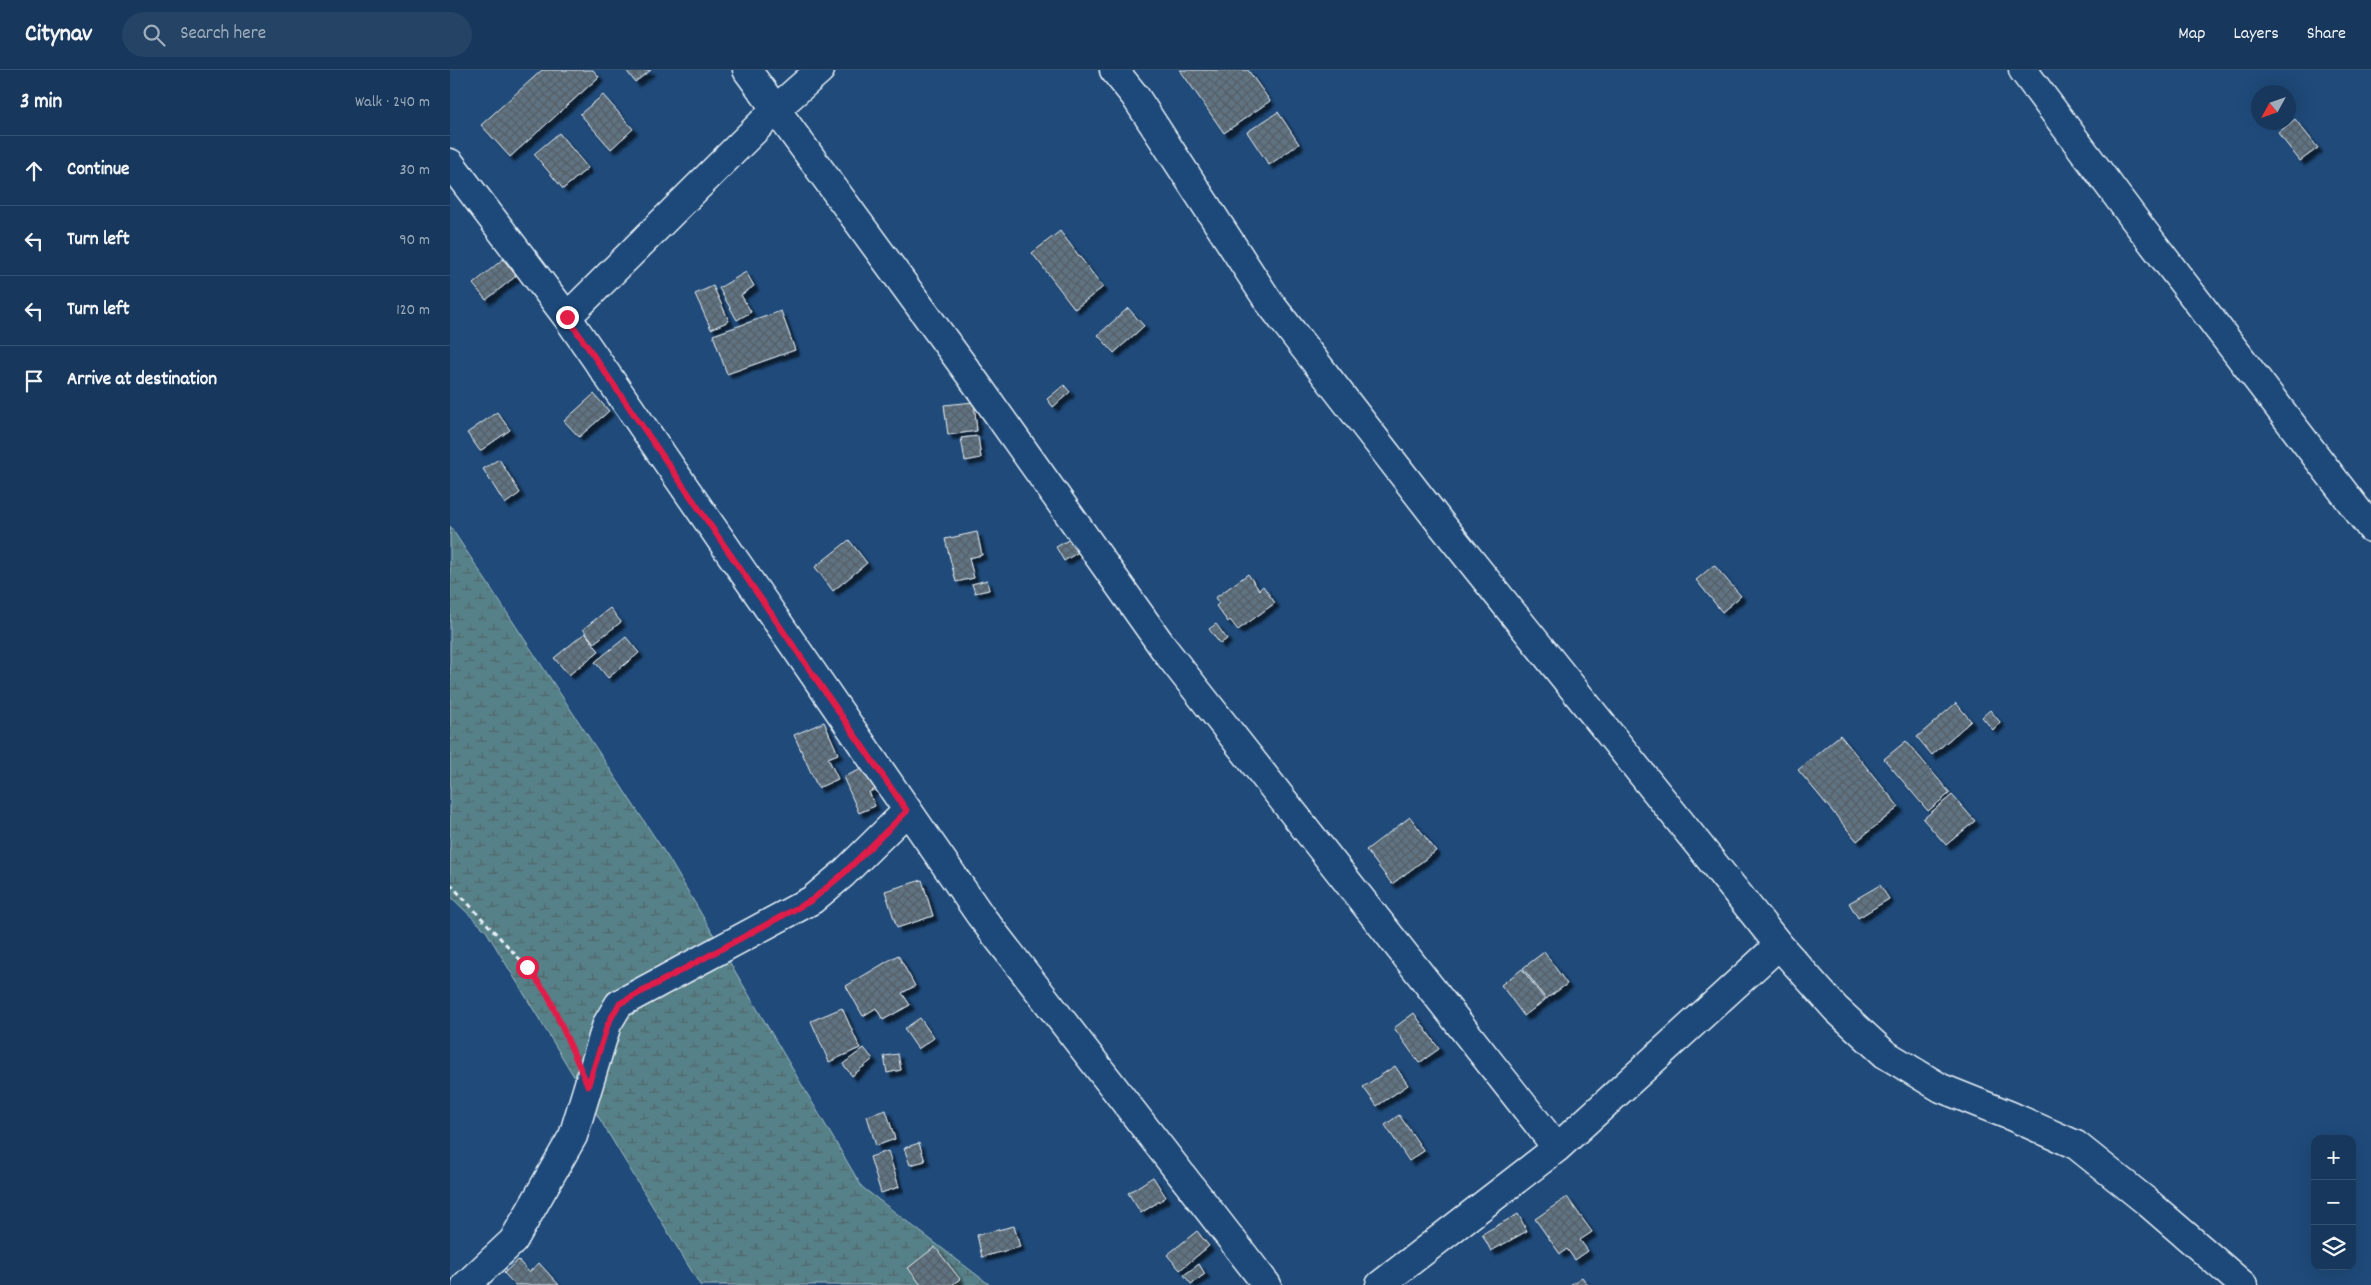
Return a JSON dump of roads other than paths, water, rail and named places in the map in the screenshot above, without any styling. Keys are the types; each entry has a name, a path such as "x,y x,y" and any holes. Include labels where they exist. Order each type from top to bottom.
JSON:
{"street":[{"path":"746,70 978,386 1165,650 1557,1148"},
{"path":"567,317 776,110 820,70"},
{"path":"1114,70 1135,96 1269,302 1438,520 1779,945 1836,1009 1885,1054 1941,1088 2076,1145 2146,1201 2243,1285"},
{"path":"2023,70 2138,224 2371,528"},
{"path":"450,163 567,317 980,915 1267,1285"},
{"path":"466,1285 513,1241 573,1136 608,1024 619,1004 812,900 843,874 907,811"},
{"path":"1380,1285 1557,1148 1779,945"}]}
